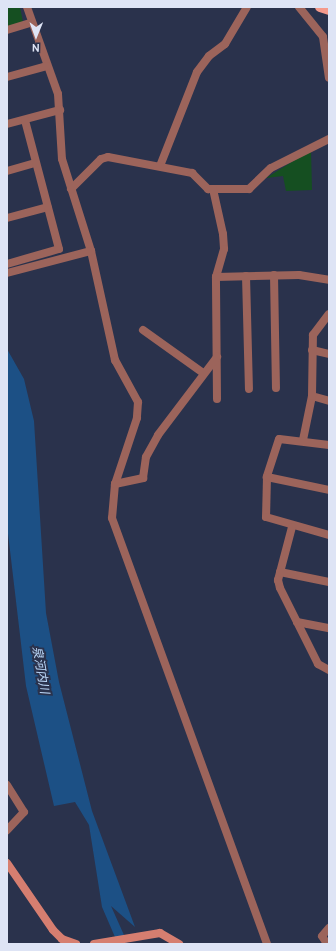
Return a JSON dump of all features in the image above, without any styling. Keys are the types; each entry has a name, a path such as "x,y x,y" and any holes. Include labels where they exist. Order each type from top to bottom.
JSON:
{"main road":[{"path":"320,7 329,10"}],"street":[{"path":"27,7 30,23 47,66 60,110 62,159 70,189 91,251 115,360 138,402 137,418 115,484 112,518 267,944"},
{"path":"160,166 198,72 209,56 225,44 247,7"},
{"path":"299,7 323,37 329,78"},
{"path":"7,30 30,23"},
{"path":"7,77 47,66"},
{"path":"7,124 60,110"},
{"path":"7,264 59,250 35,163 25,120"},
{"path":"70,189 101,159 160,166 192,173 202,186 213,189 249,189 271,168 329,139"},
{"path":"7,171 35,163"},
{"path":"213,189 223,234 224,249 216,277 217,399"},
{"path":"7,218 48,207"},
{"path":"7,273 91,251"},
{"path":"216,277 274,275 329,280"},
{"path":"274,275 276,388"},
{"path":"246,276 249,389"},
{"path":"303,440 312,396 312,350 316,330 329,314"},
{"path":"143,330 203,373"},
{"path":"312,350 329,354"},
{"path":"115,484 143,478 146,457 158,435 203,373 217,357"},
{"path":"312,396 329,401"},
{"path":"329,445 303,440 279,439 267,477 266,517 292,527 329,535"},
{"path":"267,477 329,490"},
{"path":"292,527 280,572 280,588 318,664 329,670"},
{"path":"280,572 329,582"},
{"path":"297,622 329,628"},
{"path":"7,785 24,812 7,830"},
{"path":"7,863 53,930 62,939 76,944"},
{"path":"327,944 322,936 329,928"},
{"path":"97,944 145,935 167,934 179,944"}],"green space":[{"path":"7,7 20,7 23,22 7,27"},
{"path":"311,150 312,190 286,191 283,176 266,178"}],"water":[{"name":"泉河内川","path":"7,349 24,379 34,421 46,613 59,682 92,811 135,927 111,906 128,944 118,944 102,907 89,825 75,802 54,806 26,686 7,525"}]}
